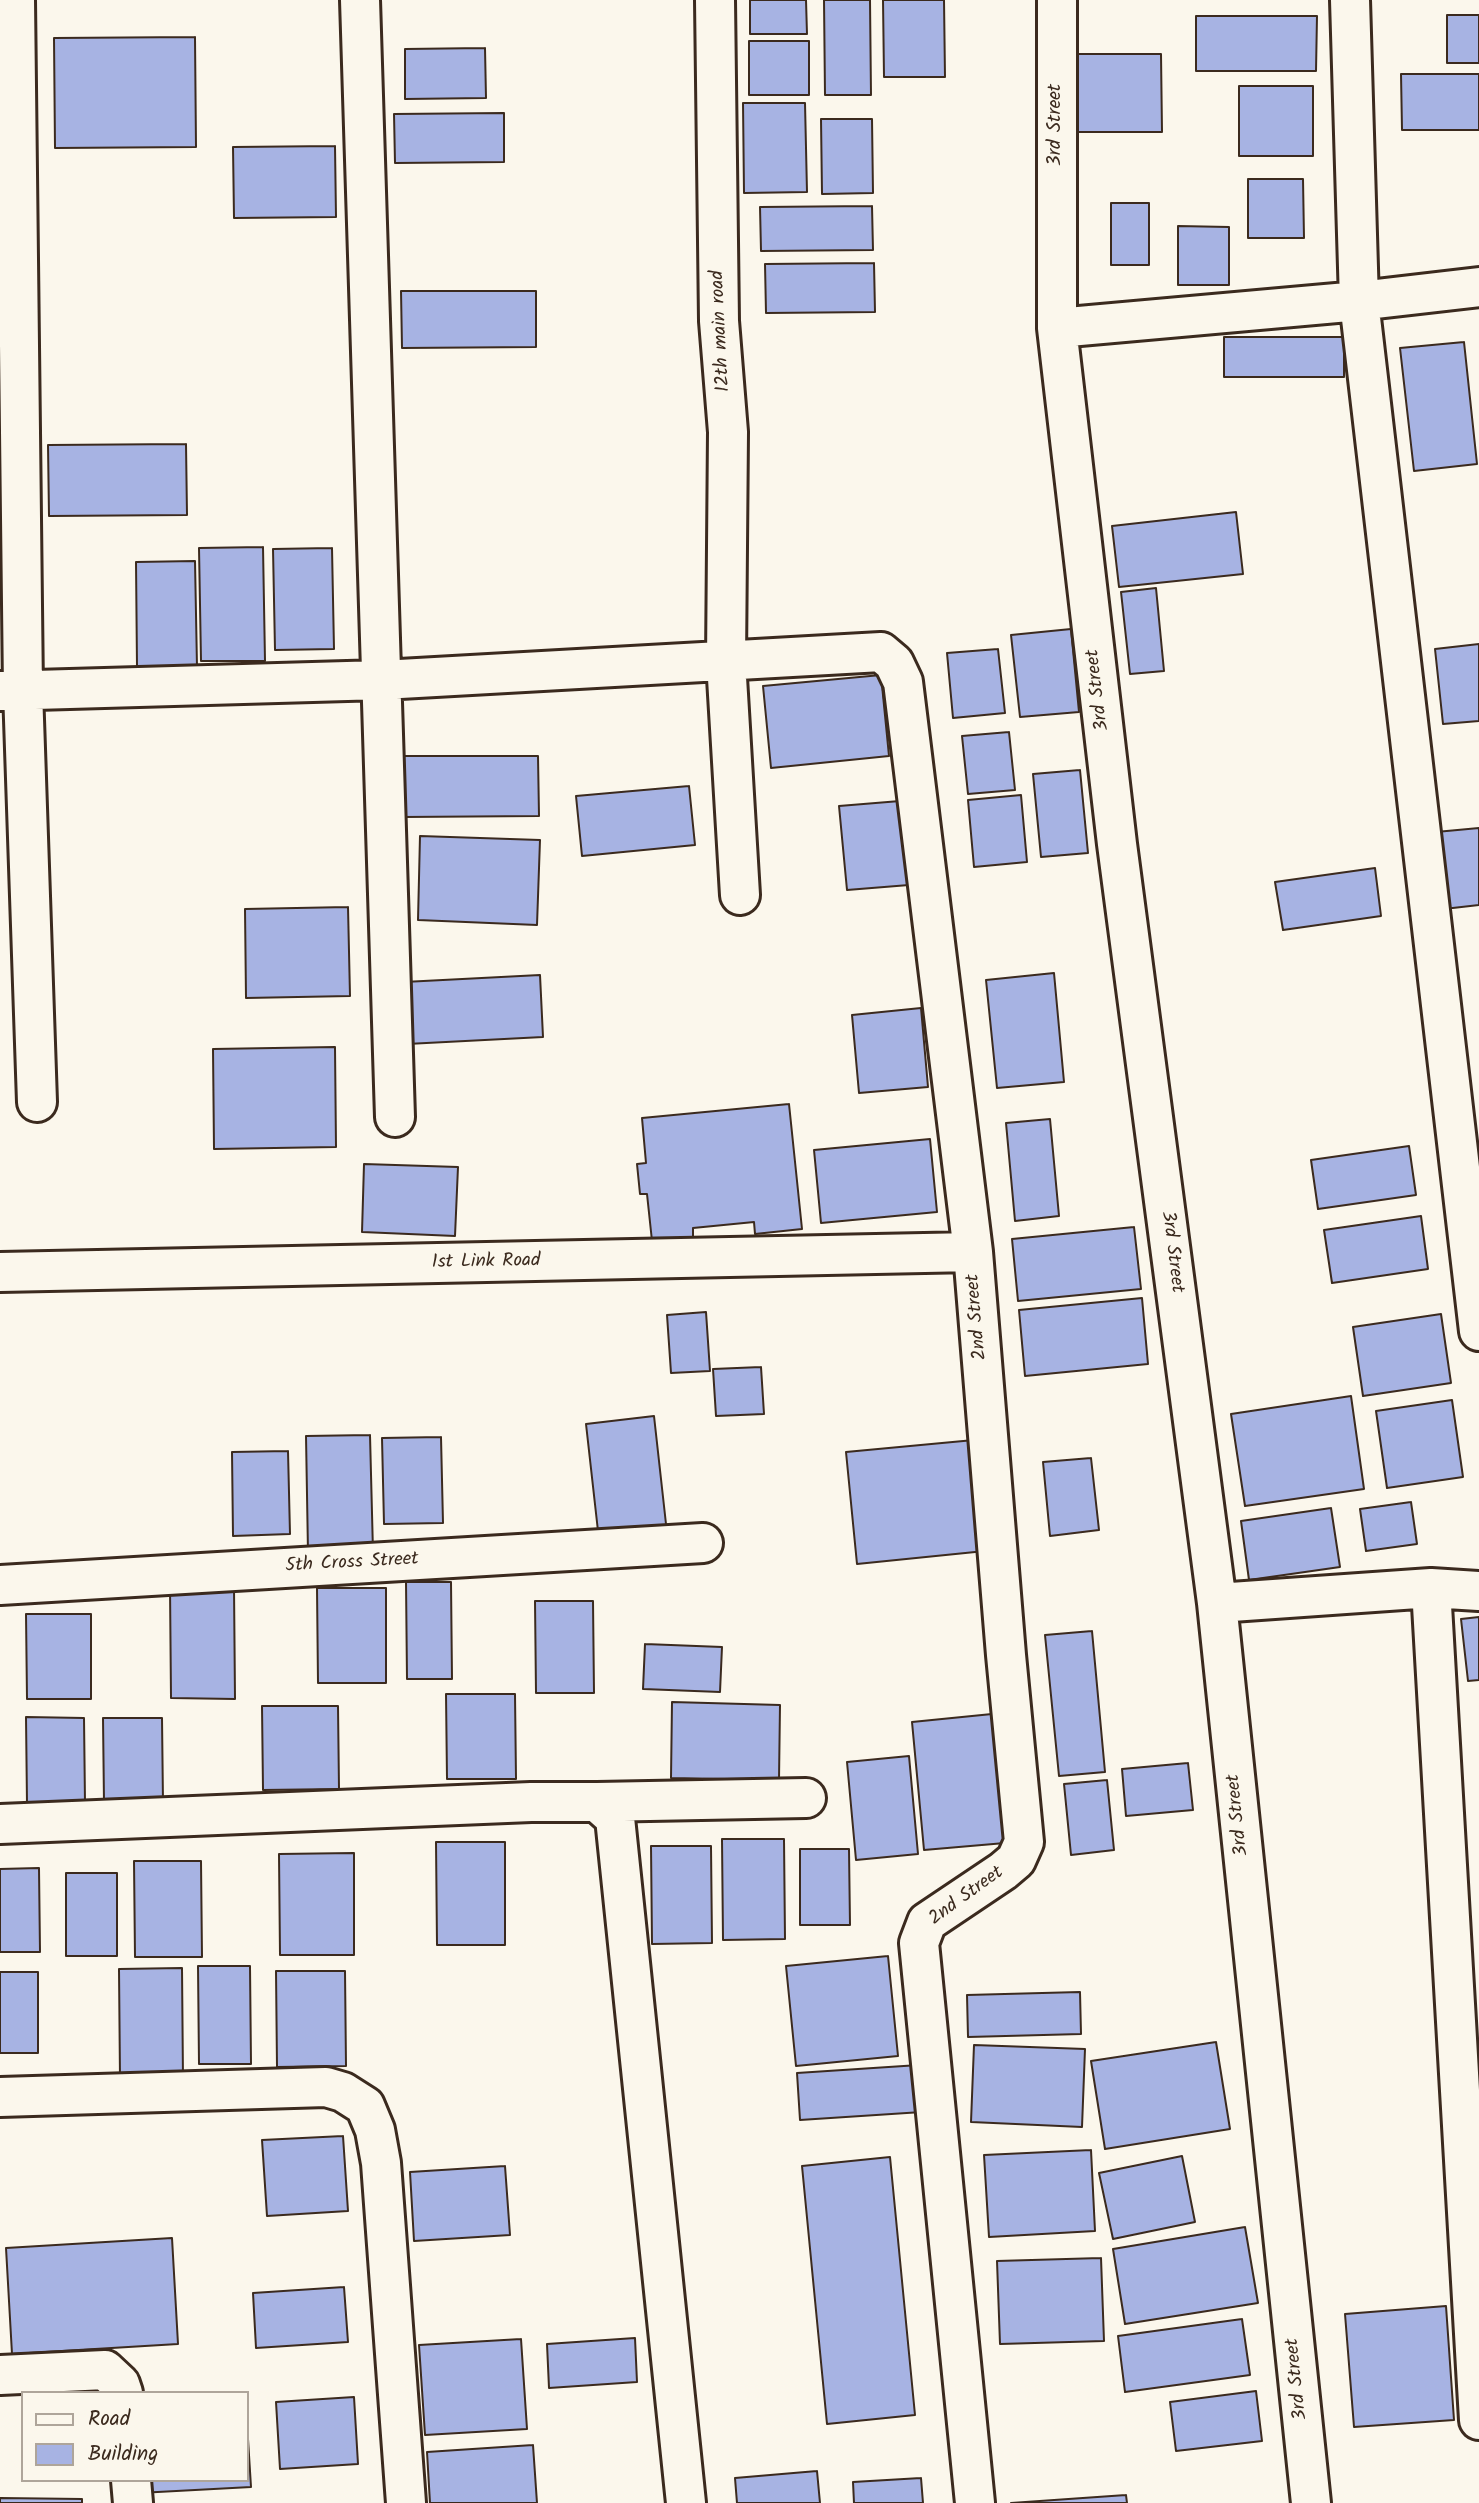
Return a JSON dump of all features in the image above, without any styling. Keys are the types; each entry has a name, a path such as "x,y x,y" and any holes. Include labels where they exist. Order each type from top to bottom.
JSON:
{"street":[{"path":"15,0 11,690 37,1102"},
{"path":"360,0 395,1117"},
{"name":"12th main road","path":"716,0 719,321 728,432 726,662 740,895"},
{"name":"3rd Street","path":"1057,0 1057,328 1117,844 1217,1603 1311,2503"},
{"path":"1350,0 1359,301 1479,1331"},
{"path":"1057,328 1359,301 1479,287"},
{"name":"2nd Street","path":"726,662 881,652 894,663 904,682 973,1252 1024,1842 1016,1860 1003,1871 927,1922 919,1943 975,2503"},
{"path":"11,690 382,680 561,668 726,662"},
{"name":"1st Link Road","path":"0,1272 973,1252"},
{"name":"5th Cross Street","path":"0,1585 703,1543"},
{"path":"1432,1588 1479,2420"},
{"path":"1217,1603 1432,1588 1479,1591"},
{"path":"0,1824 531,1802 806,1797"},
{"path":"597,1802 615,1818 686,2503"},
{"path":"0,2098 326,2087 343,2092 365,2106 375,2130 381,2163 406,2503"},
{"path":"0,2375 105,2370 120,2384 122,2391"},
{"path":"131,2482 133,2503"}],"building":[{"path":"750,0 806,0 807,34 750,34"},
{"path":"824,0 870,0 871,95 825,95"},
{"path":"883,0 944,0 945,77 884,77"},
{"path":"1447,15 1479,15 1479,63 1447,63"},
{"path":"1196,16 1317,16 1316,71 1196,71"},
{"path":"195,37 196,147 55,148 54,38"},
{"path":"749,41 809,41 809,95 749,95"},
{"path":"485,48 486,98 405,99 405,49"},
{"path":"1076,54 1161,54 1162,132 1076,132"},
{"path":"1401,74 1479,74 1479,130 1402,130"},
{"path":"1239,86 1313,86 1313,156 1239,156"},
{"path":"743,103 805,103 807,192 744,193"},
{"path":"504,113 504,162 395,163 394,114"},
{"path":"821,119 872,119 873,193 822,194"},
{"path":"335,146 336,217 234,218 233,147"},
{"path":"1248,179 1303,179 1304,238 1248,238"},
{"path":"1111,203 1149,203 1149,265 1111,265"},
{"path":"872,206 873,250 761,251 760,207"},
{"path":"1178,226 1229,227 1229,285 1178,285"},
{"path":"874,263 875,312 766,313 765,264"},
{"path":"401,291 536,291 536,347 402,348"},
{"path":"1224,337 1344,337 1344,377 1224,377"},
{"path":"1464,342 1477,464 1414,471 1400,348"},
{"path":"186,444 187,515 49,516 48,445"},
{"path":"1236,512 1243,574 1119,587 1112,526"},
{"path":"263,547 265,661 201,661 199,548"},
{"path":"332,548 334,649 275,650 273,549"},
{"path":"195,561 197,667 137,667 136,562"},
{"path":"1156,588 1164,671 1130,674 1121,592"},
{"path":"1071,629 1079,712 1020,717 1011,635"},
{"path":"1479,644 1479,721 1443,724 1435,649"},
{"path":"998,649 1005,713 953,718 947,653"},
{"path":"881,675 889,756 771,768 763,686"},
{"path":"1009,732 1015,790 968,794 962,736"},
{"path":"402,756 538,756 539,816 403,817"},
{"path":"1080,770 1088,853 1041,857 1033,774"},
{"path":"689,786 695,845 582,856 576,796"},
{"path":"1021,795 1027,862 974,867 968,800"},
{"path":"900,801 909,885 847,890 839,806"},
{"path":"1479,828 1479,905 1444,909 1436,832"},
{"path":"420,836 540,840 537,925 418,920"},
{"path":"1375,868 1381,916 1283,930 1275,882"},
{"path":"348,907 350,996 246,998 245,909"},
{"path":"1054,973 1064,1082 997,1088 986,980"},
{"path":"540,975 543,1037 407,1044 404,982"},
{"path":"921,1008 928,1087 859,1093 852,1015"},
{"path":"335,1047 336,1147 214,1149 213,1049"},
{"path":"789,1104 802,1229 755,1234 754,1222 693,1228 693,1237 652,1241 647,1194 640,1194 637,1164 646,1163 642,1118"},
{"path":"1050,1119 1059,1216 1015,1221 1006,1123"},
{"path":"930,1139 937,1212 821,1223 814,1150"},
{"path":"1409,1146 1416,1195 1318,1209 1311,1160"},
{"path":"364,1164 458,1167 455,1236 362,1232"},
{"path":"1421,1216 1428,1269 1332,1283 1324,1230"},
{"path":"1134,1227 1141,1289 1018,1301 1012,1239"},
{"path":"1142,1298 1148,1364 1025,1376 1019,1310"},
{"path":"706,1312 710,1371 671,1373 667,1315"},
{"path":"1441,1314 1451,1383 1363,1396 1353,1327"},
{"path":"761,1367 764,1414 716,1416 713,1369"},
{"path":"1351,1396 1364,1489 1245,1506 1231,1414"},
{"path":"1452,1400 1463,1477 1387,1488 1376,1411"},
{"path":"654,1416 667,1533 599,1540 586,1424"},
{"path":"370,1435 373,1552 308,1553 306,1436"},
{"path":"441,1437 443,1523 384,1524 382,1438"},
{"path":"974,1440 985,1551 857,1564 846,1452"},
{"path":"288,1451 290,1534 233,1536 232,1452"},
{"path":"1091,1458 1099,1530 1050,1536 1043,1462"},
{"path":"1411,1502 1417,1544 1366,1551 1360,1509"},
{"path":"1331,1508 1340,1567 1249,1580 1241,1521"},
{"path":"406,1582 451,1582 452,1679 407,1679"},
{"path":"170,1587 234,1587 235,1699 171,1698"},
{"path":"317,1588 386,1588 386,1683 318,1683"},
{"path":"535,1601 593,1601 594,1693 536,1693"},
{"path":"26,1614 91,1614 91,1699 27,1699"},
{"path":"1479,1617 1479,1680 1468,1681 1461,1619"},
{"path":"1092,1631 1105,1772 1059,1776 1045,1635"},
{"path":"645,1644 722,1647 720,1692 643,1689"},
{"path":"446,1694 515,1694 516,1779 447,1779"},
{"path":"672,1702 780,1705 779,1780 671,1778"},
{"path":"262,1706 338,1706 339,1789 263,1790"},
{"path":"992,1714 1005,1843 924,1850 912,1722"},
{"path":"26,1717 84,1718 85,1803 27,1804"},
{"path":"103,1718 162,1718 163,1803 104,1803"},
{"path":"909,1756 918,1854 856,1860 847,1762"},
{"path":"1188,1763 1193,1810 1126,1816 1122,1769"},
{"path":"1107,1780 1114,1850 1071,1855 1064,1784"},
{"path":"722,1839 784,1839 785,1939 723,1940"},
{"path":"436,1842 505,1842 505,1945 437,1945"},
{"path":"651,1846 711,1846 712,1943 652,1944"},
{"path":"800,1849 849,1849 850,1925 800,1925"},
{"path":"354,1853 354,1955 280,1955 279,1854"},
{"path":"134,1861 201,1861 202,1957 135,1957"},
{"path":"39,1868 40,1952 0,1952 0,1869"},
{"path":"66,1873 117,1873 117,1956 66,1956"},
{"path":"888,1956 898,2056 796,2066 786,1966"},
{"path":"198,1966 250,1966 251,2064 199,2064"},
{"path":"182,1968 183,2079 120,2079 119,1969"},
{"path":"276,1971 345,1971 346,2066 277,2067"},
{"path":"0,1972 38,1972 38,2053 0,2053"},
{"path":"1080,1992 1081,2034 968,2037 967,1995"},
{"path":"1216,2042 1230,2129 1105,2149 1091,2061"},
{"path":"974,2045 1085,2049 1082,2127 971,2122"},
{"path":"919,2065 922,2112 800,2120 797,2073"},
{"path":"343,2136 348,2211 267,2216 262,2140"},
{"path":"1091,2150 1095,2231 989,2237 984,2155"},
{"path":"1182,2156 1195,2222 1113,2239 1099,2173"},
{"path":"890,2157 915,2415 827,2424 802,2166"},
{"path":"505,2166 510,2235 414,2241 410,2172"},
{"path":"1245,2227 1258,2303 1125,2324 1113,2249"},
{"path":"172,2238 178,2344 12,2354 6,2248"},
{"path":"1101,2258 1104,2341 1000,2344 997,2261"},
{"path":"344,2287 348,2342 256,2348 253,2293"},
{"path":"1446,2306 1454,2420 1354,2427 1345,2314"},
{"path":"1242,2319 1250,2375 1125,2392 1118,2336"},
{"path":"635,2338 637,2382 549,2388 547,2344"},
{"path":"521,2339 527,2429 425,2435 419,2345"},
{"path":"1256,2391 1262,2441 1176,2451 1170,2402"},
{"path":"354,2397 358,2464 280,2469 276,2402"},
{"path":"248,2439 251,2487 139,2493 138,2482 248,2482"},
{"path":"533,2445 537,2503 430,2503 427,2452"},
{"path":"817,2471 820,2503 737,2503 735,2478"},
{"path":"921,2478 923,2503 854,2503 853,2482"},
{"path":"1126,2495 1127,2503 1011,2503"},
{"path":"0,2498 82,2499 82,2503 0,2503"}]}
